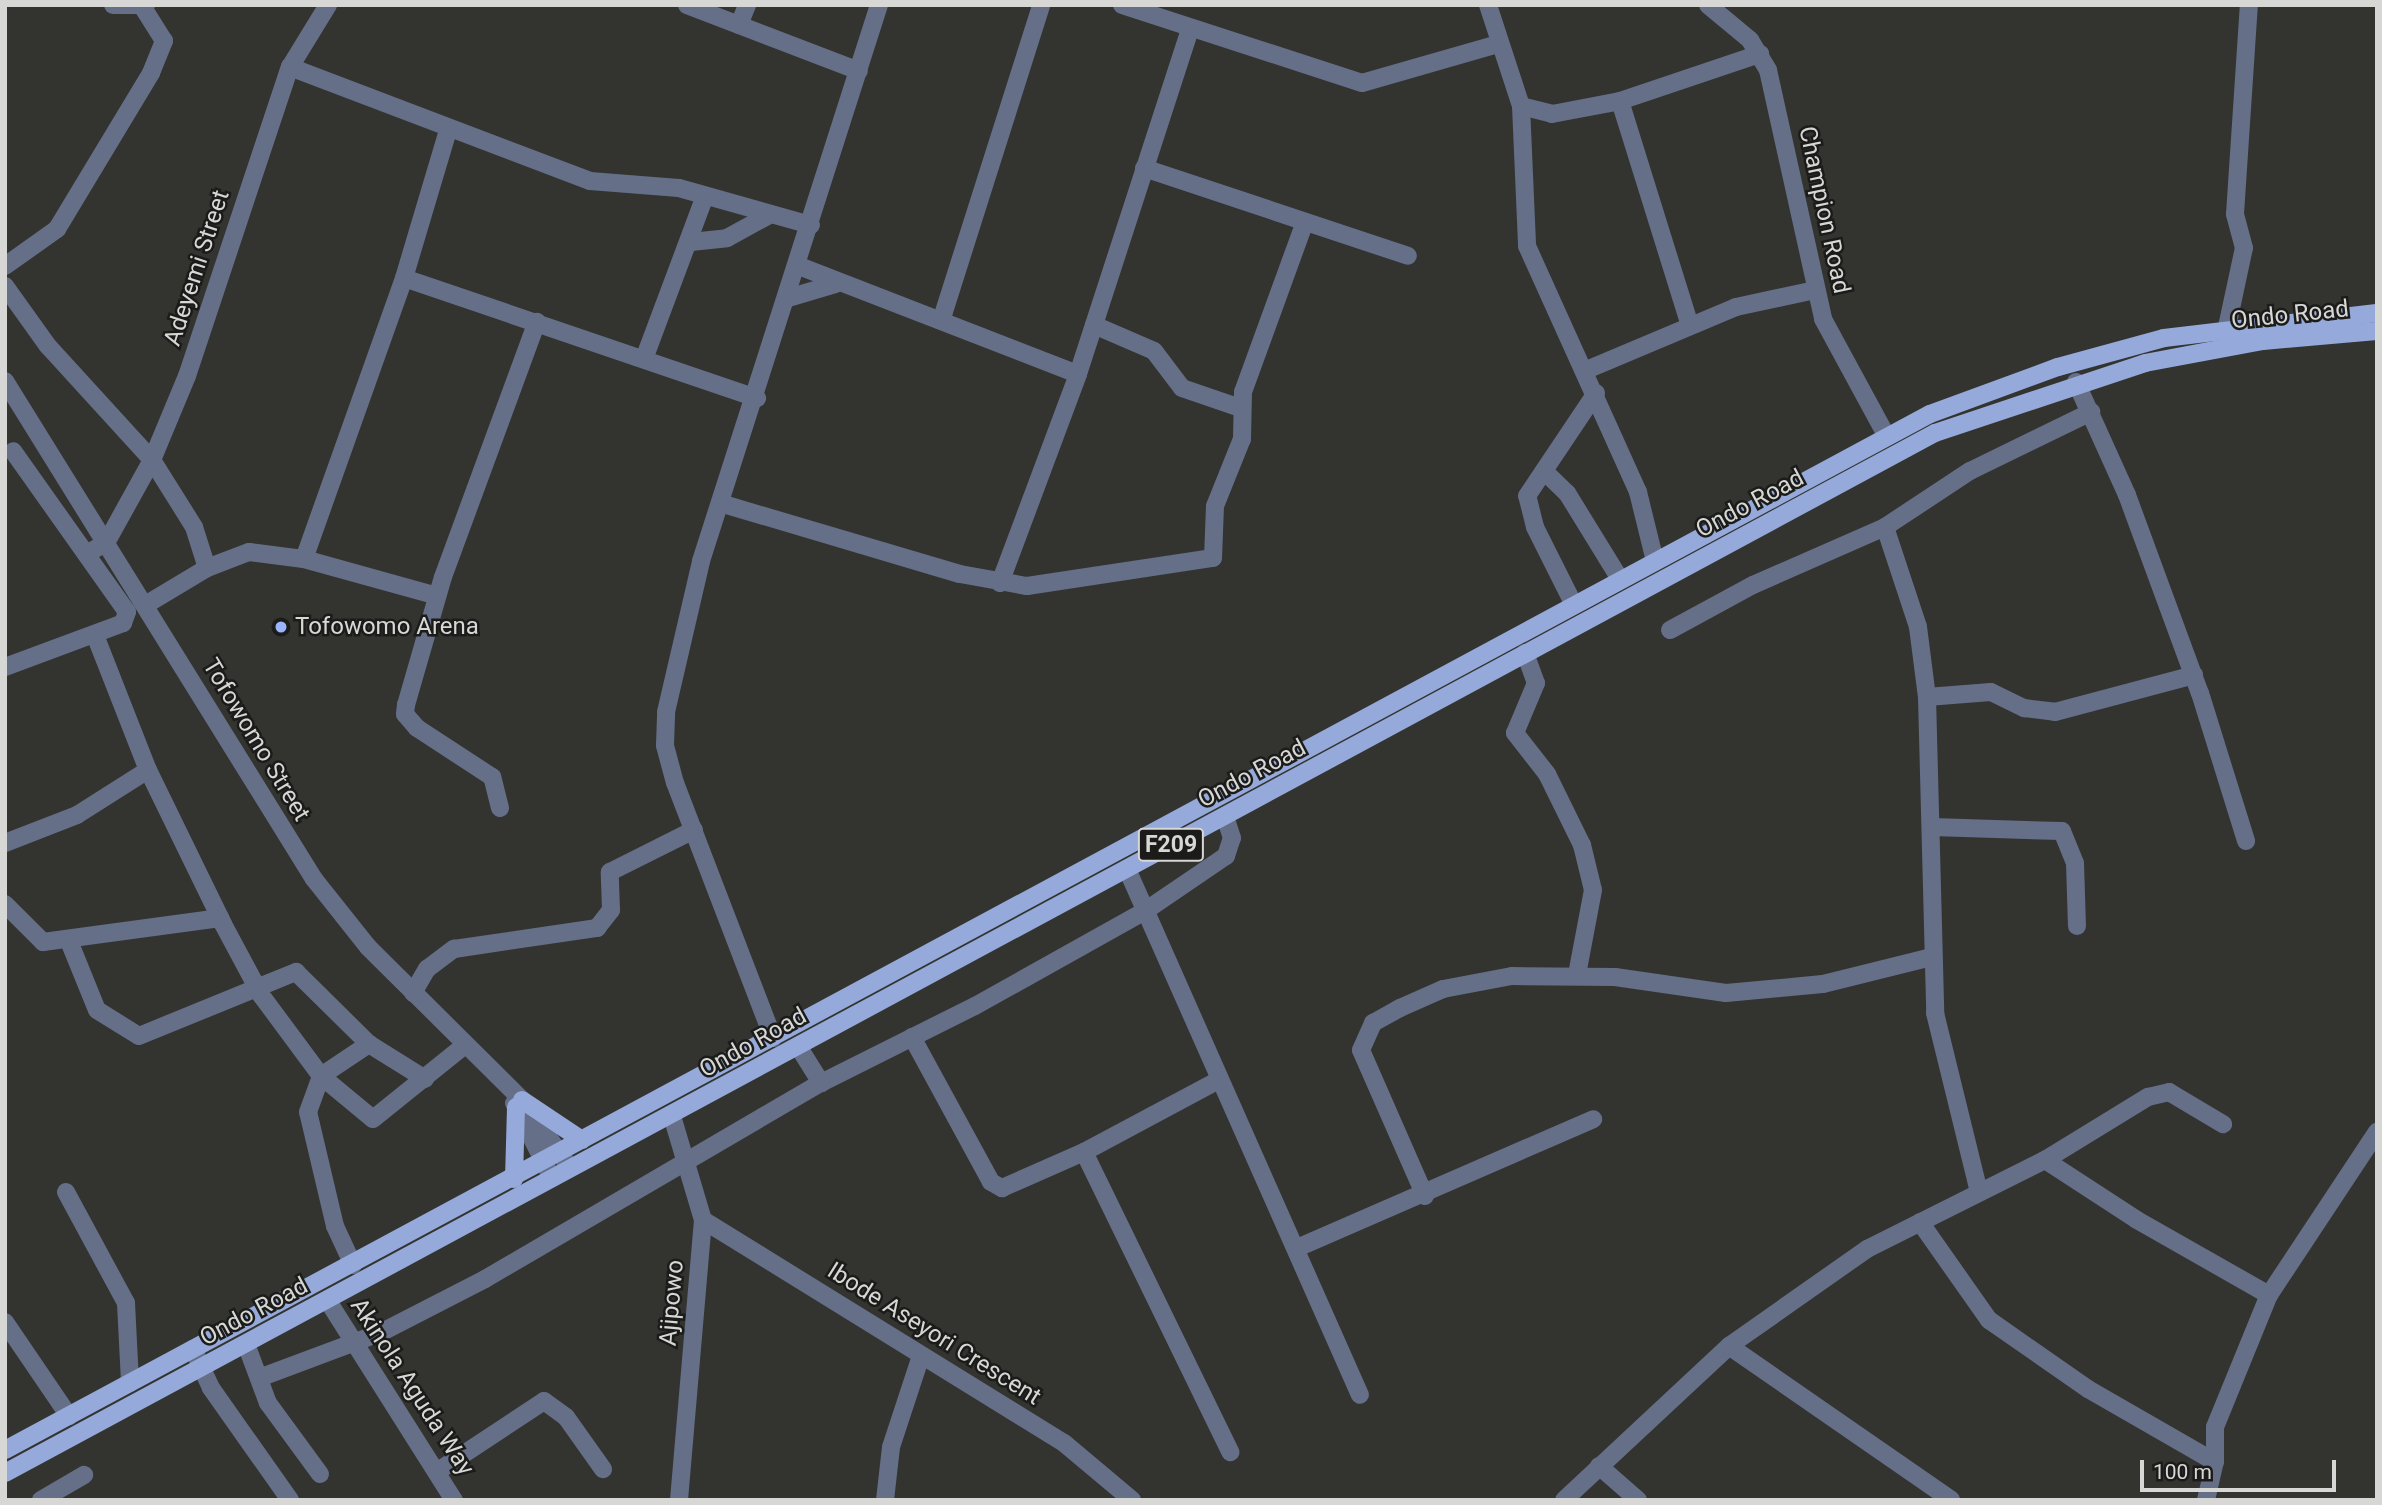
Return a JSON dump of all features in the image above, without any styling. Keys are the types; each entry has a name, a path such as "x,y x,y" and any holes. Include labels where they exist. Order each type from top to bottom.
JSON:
{"main road":[{"name":"Ondo Road","path":"5,1450 514,1179 559,1152 1886,435 1979,393 2058,367 2227,327 2377,313"},
{"name":"Ondo Road","path":"5,1473 1935,433 2076,382 2210,349 2377,331"},
{"path":"1373,713 1384,730"},
{"path":"515,1099 582,1140"},
{"path":"514,1179 515,1099"}],"street":[{"path":"5,266 41,246 57,229 151,73 164,41 144,6 113,5"},
{"name":"Adeyemi Street","path":"106,543 152,460 187,376 290,67 328,5"},
{"path":"687,5 859,71"},
{"path":"739,25 747,5"},
{"path":"773,1038 669,764 666,712 677,651 720,503 757,398 879,5"},
{"path":"942,317 1041,5"},
{"path":"1122,5 1190,30 1362,83 1498,44"},
{"path":"1488,5 1498,44 1521,106 1527,246 1596,393 1638,492 1655,561"},
{"path":"1521,106 1552,114 1620,101 1760,54 1708,5"},
{"path":"2227,327 2244,248 2235,214 2249,5"},
{"path":"1000,583 1078,374 1190,30"},
{"name":"Champion Road","path":"1760,54 1784,137 1815,290 1832,338 1886,435"},
{"path":"290,67 448,130 590,181 627,181 705,196 811,225"},
{"path":"1620,101 1689,323"},
{"path":"304,559 404,278 448,130"},
{"path":"1144,168 1304,224 1408,256"},
{"path":"644,359 691,242 705,196"},
{"path":"691,242 727,238 771,215"},
{"path":"720,503 1000,583 1027,586 1213,558 1216,506 1242,439 1240,408 1259,341 1304,224"},
{"path":"799,266 836,284 874,292 942,317 1078,374"},
{"path":"404,278 757,398"},
{"path":"788,298 836,284"},
{"path":"5,286 48,346 152,460 194,527 207,568"},
{"path":"1584,371 1689,323 1815,290"},
{"path":"500,808 492,777 484,769 417,728 405,714 438,596 537,322"},
{"path":"1094,325 1154,351 1182,388 1240,408"},
{"path":"2076,382 2091,412 2194,676 2246,841"},
{"name":"Tofowomo Street","path":"7,389 147,604 314,878 413,993 515,1099 571,1168"},
{"path":"1574,605 1528,506 1527,496 1596,393"},
{"path":"1670,630 1753,585 1885,527 1970,471 2091,412"},
{"path":"5,667 123,623 127,612 13,451"},
{"path":"1544,471 1567,493 1620,579"},
{"path":"1885,527 1918,626 1927,697 1932,827 1931,957 1940,1046 1979,1192"},
{"path":"86,554 106,543"},
{"path":"147,604 207,568 249,552 304,559 438,596"},
{"path":"95,635 148,770 220,918 256,985 321,1076 367,1119 380,1116 465,1045"},
{"path":"1525,653 1536,683 1515,733 1547,774 1582,845 1591,878 1577,975"},
{"path":"1927,697 1991,692 2035,711 2056,712 2194,676"},
{"path":"5,843 77,815 148,770"},
{"path":"259,1378 353,1345 485,1279 821,1083 1145,911 1226,856 1232,838 1225,816"},
{"path":"1932,827 2062,831 2075,863 2077,926"},
{"path":"413,993 427,969 454,949 597,928 611,910 610,872 694,830"},
{"path":"1127,869 1360,1395"},
{"path":"5,904 36,938 69,941 220,918"},
{"path":"69,941 97,1010 139,1036 152,1035 286,973 303,975 369,1044 425,1079"},
{"path":"1425,1196 1365,1070 1364,1036 1373,1023 1443,989 1512,976 1577,975 1726,993 1764,992 1931,957"},
{"path":"912,1037 995,1187 1084,1152 1219,1080"},
{"path":"353,1265 335,1226 310,1129 309,1101 321,1076 369,1044"},
{"path":"798,1046 821,1083"},
{"path":"1564,1500 1729,1346 1867,1249 2045,1160 2160,1093 2176,1096 2223,1124"},
{"name":"Tofowomo Street","path":"515,1099 542,1162 552,1178"},
{"name":"Ajipowo","path":"672,1115 703,1220 679,1500"},
{"path":"1297,1248 1425,1196 1593,1119"},
{"path":"2206,1500 2215,1462 2215,1427 2269,1295 2377,1132"},
{"path":"1084,1152 1230,1452"},
{"path":"2045,1160 2137,1220 2269,1295"},
{"path":"66,1192 126,1303 130,1383"},
{"name":"Ibode Aseyori Crescent","path":"703,1220 1065,1443 1132,1500"},
{"path":"1920,1222 1989,1320 2088,1389 2215,1462"},
{"name":"Akinola Aguda Way","path":"328,1301 353,1345 438,1471 454,1500"},
{"path":"5,1322 69,1416"},
{"path":"1754,1328 1762,1368"},
{"path":"246,1345 288,1436 320,1474"},
{"path":"1729,1346 1951,1500"},
{"path":"192,1349 290,1500"},
{"path":"885,1500 891,1447 921,1356"},
{"path":"438,1471 544,1401 566,1417 603,1469"},
{"path":"1599,1466 1638,1500"},
{"path":"41,1500 84,1475"}],"place":[{"name":"Tofowomo Arena","path":"281,627"}]}
